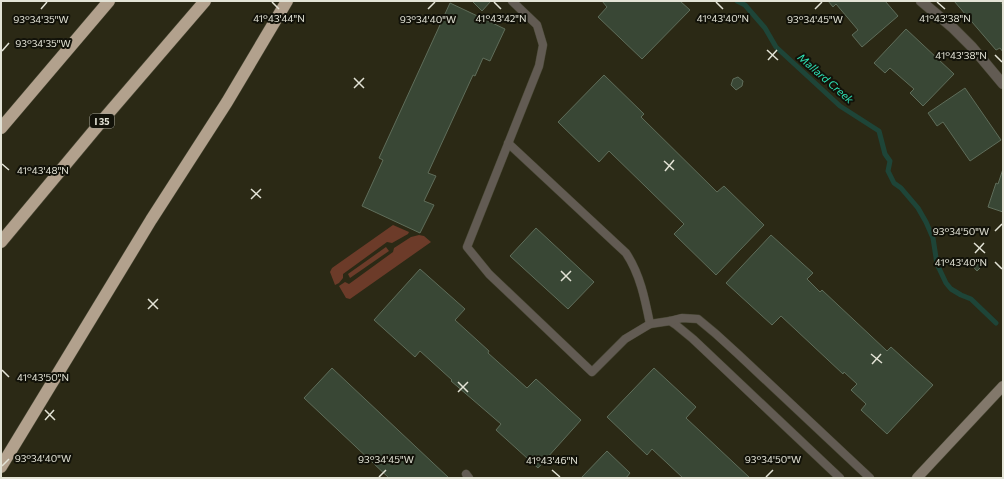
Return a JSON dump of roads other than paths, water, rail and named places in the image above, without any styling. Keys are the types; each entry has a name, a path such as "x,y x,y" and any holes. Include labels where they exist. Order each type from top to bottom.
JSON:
{"highway":[{"path":"1,128 109,1"},
{"name":"I 35","path":"1,242 101,122 205,1"},
{"path":"1,467 151,220 227,102 287,1"}],"main road":[{"path":"917,478 1003,386"}],"street":[{"path":"921,1 953,28 972,47 1003,84"}],"lane":[{"path":"512,1 537,25 543,45 539,66 467,247 490,274 592,372 625,339 650,324 682,318 698,319 716,334 870,478"},
{"path":"508,143 626,253 634,265 639,279 650,324"},
{"path":"670,321 693,339 840,478"}],"waterway":[{"name":"Mallard Creek","path":"737,1 745,5 765,28 776,47 840,106 879,131 885,154 890,161 888,171 894,183 901,188 918,208 926,222 933,238 937,264 946,283 951,289 971,299 996,323"}]}
